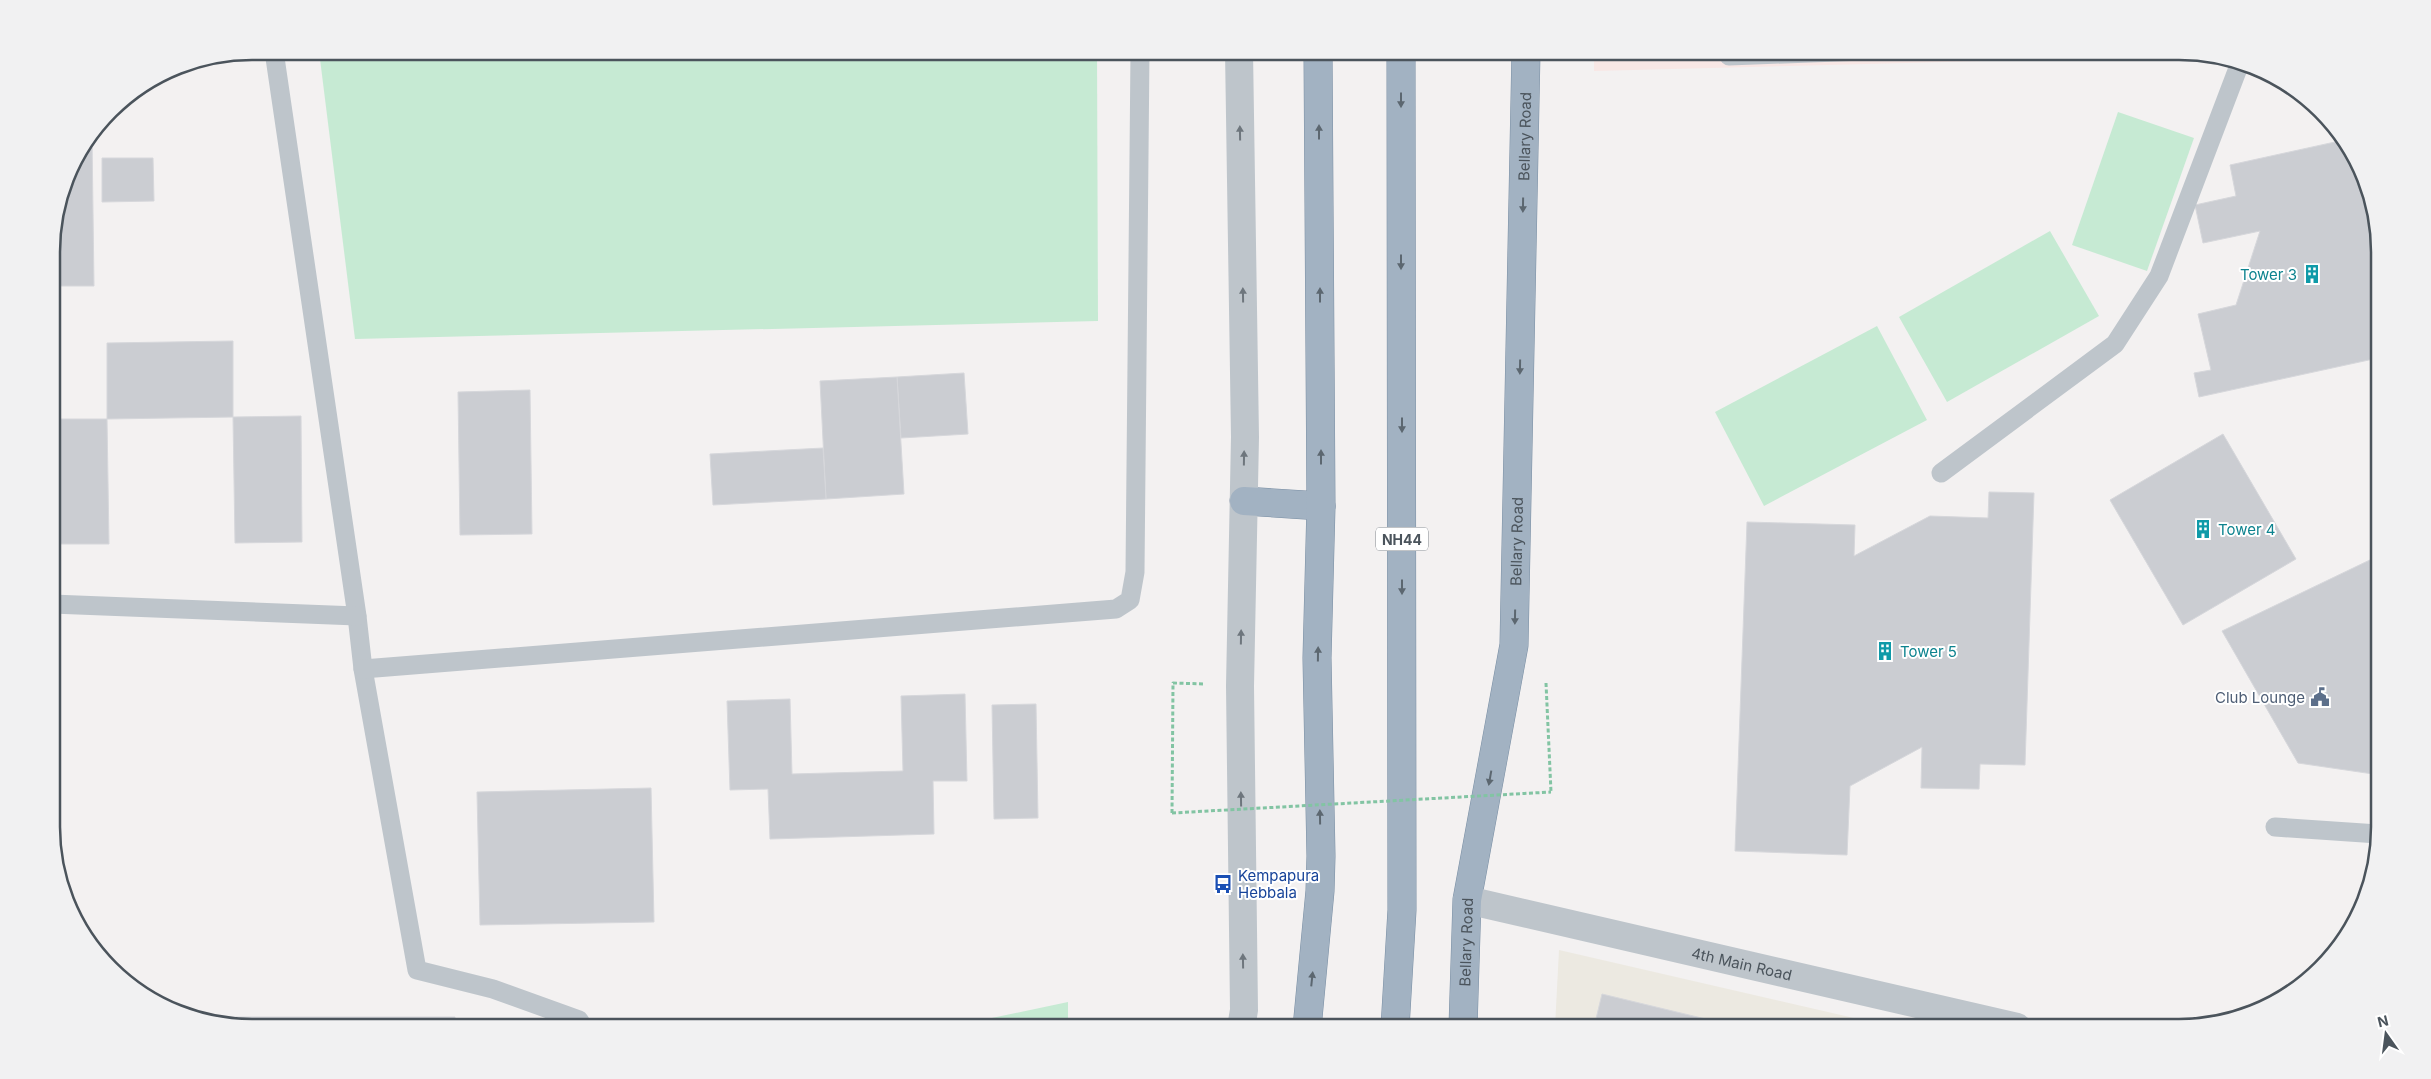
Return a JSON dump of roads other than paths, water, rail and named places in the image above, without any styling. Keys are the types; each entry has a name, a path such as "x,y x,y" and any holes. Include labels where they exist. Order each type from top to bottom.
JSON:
{"highway":[{"path":"1308,1019 1320,891 1317,658 1321,506 1318,60"},
{"name":"NH44","path":"1396,1019 1402,910 1401,60"},
{"name":"Bellary Road","path":"1463,1019 1467,900 1514,645 1526,60"},
{"path":"1244,501 1321,506"}],"street":[{"path":"1239,60 1244,501 1240,686 1244,1010 1242,1019"},
{"name":"4th Main Road","path":"1467,900 1982,1019"}],"lane":[{"path":"275,60 357,616 363,669 417,970 493,989 576,1019"},
{"path":"363,669 1116,609 1130,600 1135,572 1140,60"},
{"path":"1941,473 2115,344 2159,276 2238,69"},
{"path":"60,604 357,616"},
{"path":"2275,827 2371,834"}],"place":[{"name":"Tower 3","path":"2312,274"},
{"name":"Tower 4","path":"2203,529"},
{"name":"Tower 5","path":"1885,651"},
{"name":"Club Lounge","path":"2320,697"},
{"name":"Kempapura Hebbala","path":"1223,884"}]}
